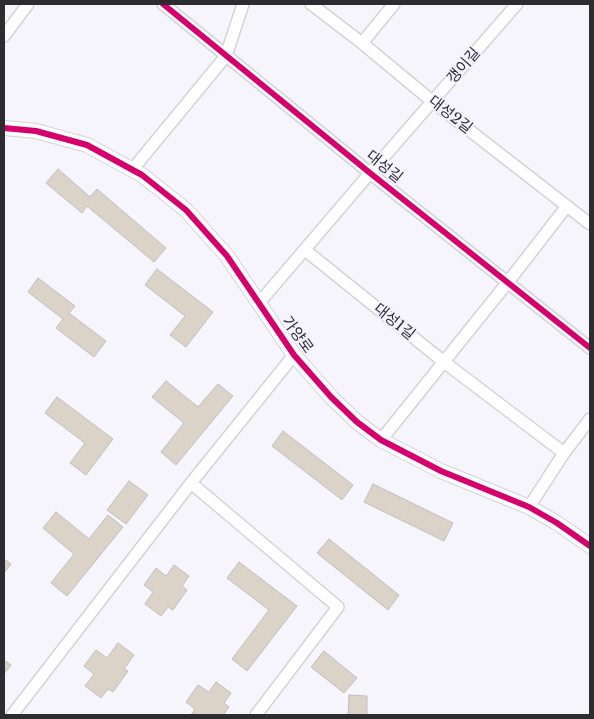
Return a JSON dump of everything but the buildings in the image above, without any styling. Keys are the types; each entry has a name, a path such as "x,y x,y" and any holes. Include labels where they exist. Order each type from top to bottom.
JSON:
{"street":[{"path":"4,36 28,4"},
{"name":"대성길","path":"163,4 590,348"},
{"path":"132,170 226,56 243,4"},
{"name":"대성2길","path":"312,4 326,8 362,43 433,102 590,224"},
{"path":"362,43 394,4"},
{"name":"갱이길","path":"370,172 517,4"},
{"name":"가양로","path":"4,128 36,131 87,145 142,175 186,210 227,256 294,355 331,397 357,422 381,440 441,471 529,507 557,523 590,546"},
{"path":"260,304 370,172"},
{"path":"381,440 567,206"},
{"name":"대성1길","path":"305,250 444,362 564,453"},
{"path":"12,715 191,483 294,355"},
{"path":"529,507 564,453 590,418"},
{"path":"191,483 338,607 256,715"}],"cycle path":[{"path":"163,4 370,173 590,348"},
{"path":"4,128 36,131 87,145 142,175 186,210 227,256 294,355 331,397 357,422 381,440 441,471 529,507 557,523 590,546"}]}
